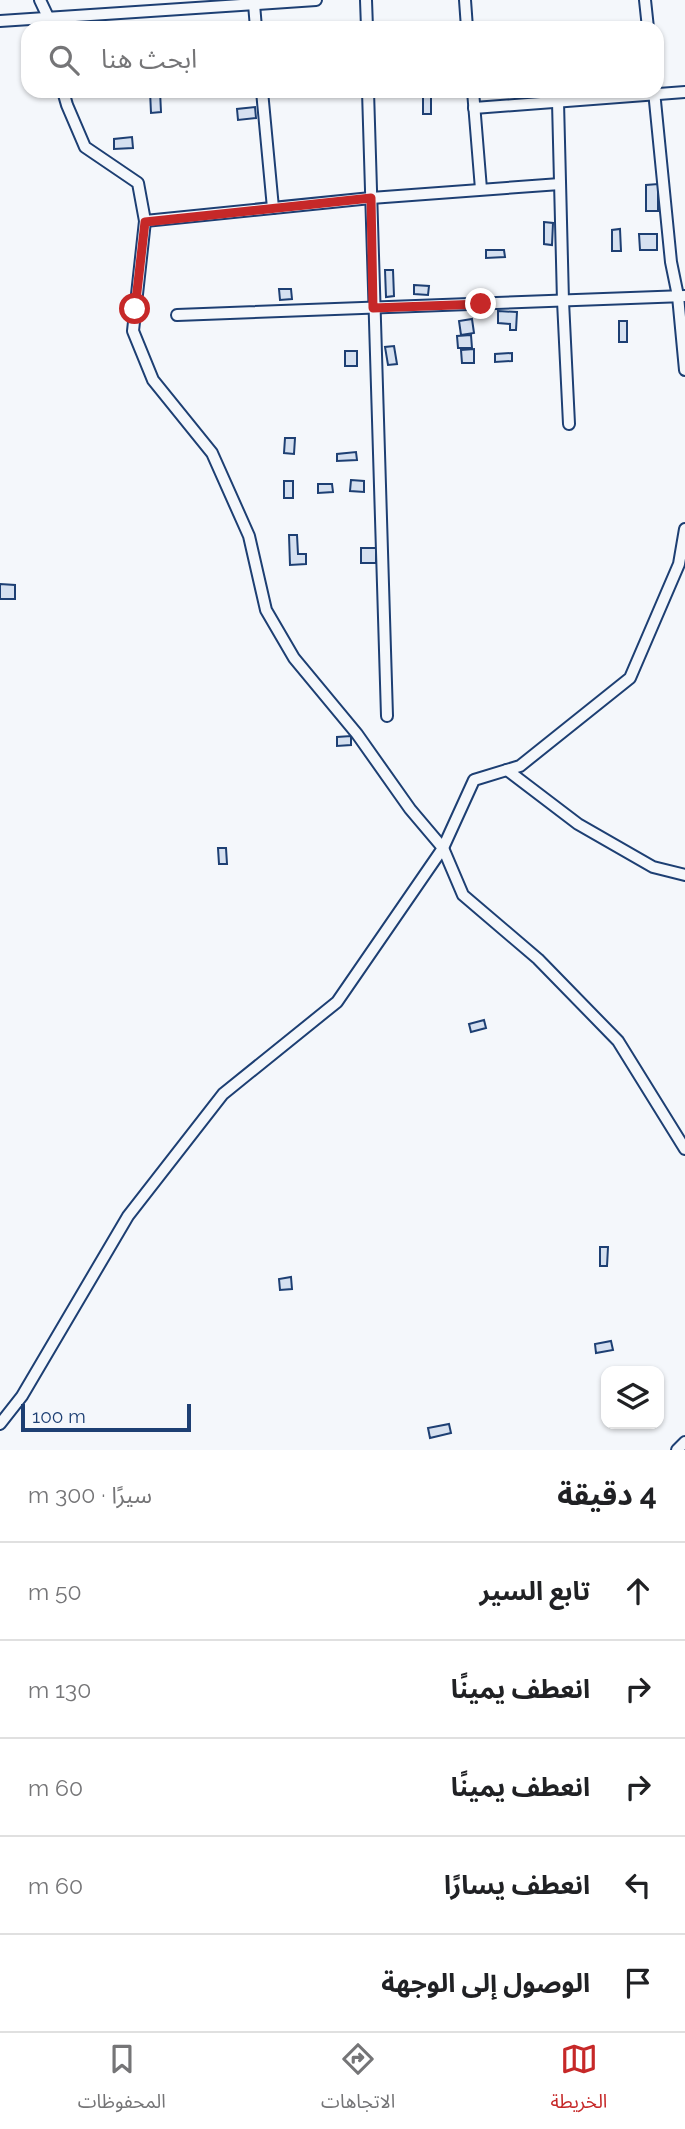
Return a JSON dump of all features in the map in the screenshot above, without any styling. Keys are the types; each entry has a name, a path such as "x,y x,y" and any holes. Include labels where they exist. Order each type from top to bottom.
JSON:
{"street":[{"path":"40,0 48,21"},
{"path":"71,21 316,0"},
{"path":"366,0 367,21"},
{"path":"465,0 466,21"},
{"path":"645,0 647,21"},
{"path":"254,4 255,21"},
{"path":"0,21 21,22"},
{"path":"664,93 685,92"},
{"path":"64,98 85,147 138,183 145,222 133,331 153,380 212,453 249,536 266,610 294,658 357,734 410,808 443,848 463,895 538,959 618,1041 685,1149"},
{"path":"263,98 273,208"},
{"path":"368,98 387,716"},
{"path":"473,98 481,188"},
{"path":"474,108 601,98"},
{"path":"655,98 671,262 681,296 685,370"},
{"path":"558,102 569,424"},
{"path":"145,222 371,198 560,184"},
{"path":"177,315 681,296"},
{"path":"0,1424 22,1396 128,1216 223,1094 337,1003 443,848 474,779 520,766 630,678 679,564 685,529"},
{"path":"507,770 578,824 653,867 685,875"},
{"path":"677,1450 685,1442"}],"building":[{"path":"150,98 160,98 161,112 151,113"},
{"path":"423,98 431,98 431,114 423,114"},
{"path":"255,107 256,118 238,120 237,109"},
{"path":"132,137 133,148 114,149 114,139"},
{"path":"658,184 658,211 646,211 646,185"},
{"path":"544,222 553,223 552,245 544,244"},
{"path":"620,229 621,251 612,251 612,230"},
{"path":"639,234 657,234 657,250 640,250"},
{"path":"486,250 504,250 505,257 486,258"},
{"path":"385,270 393,270 394,296 386,297"},
{"path":"414,285 429,286 428,295 414,294"},
{"path":"279,289 291,289 292,299 280,300"},
{"path":"498,311 517,312 516,330 510,330 510,324 498,323"},
{"path":"472,319 474,333 461,335 459,321"},
{"path":"619,321 627,321 627,342 619,342"},
{"path":"471,335 472,348 458,348 457,336"},
{"path":"394,346 397,364 388,365 385,347"},
{"path":"474,349 474,363 462,363 461,350"},
{"path":"345,351 357,351 357,366 345,366"},
{"path":"512,353 512,361 495,362 495,354"},
{"path":"285,438 295,438 294,454 284,453"},
{"path":"356,452 357,460 337,461 337,454"},
{"path":"351,480 364,481 364,492 350,491"},
{"path":"284,481 293,481 293,498 284,498"},
{"path":"318,484 332,484 333,492 318,493"},
{"path":"289,535 297,535 298,554 306,554 306,564 290,565"},
{"path":"361,548 376,548 376,563 361,563"},
{"path":"0,584 15,585 15,599 0,599"},
{"path":"351,736 351,745 337,746 337,737"},
{"path":"218,848 226,848 227,864 219,864"},
{"path":"484,1020 486,1028 471,1032 469,1024"},
{"path":"600,1247 608,1247 607,1266 600,1266"},
{"path":"291,1277 292,1289 280,1290 279,1279"},
{"path":"611,1341 613,1350 596,1353 595,1344"},
{"path":"449,1424 451,1433 430,1438 428,1428"}],"route":[{"path":"135,309 145,222 371,198 373,308 481,304"}]}
